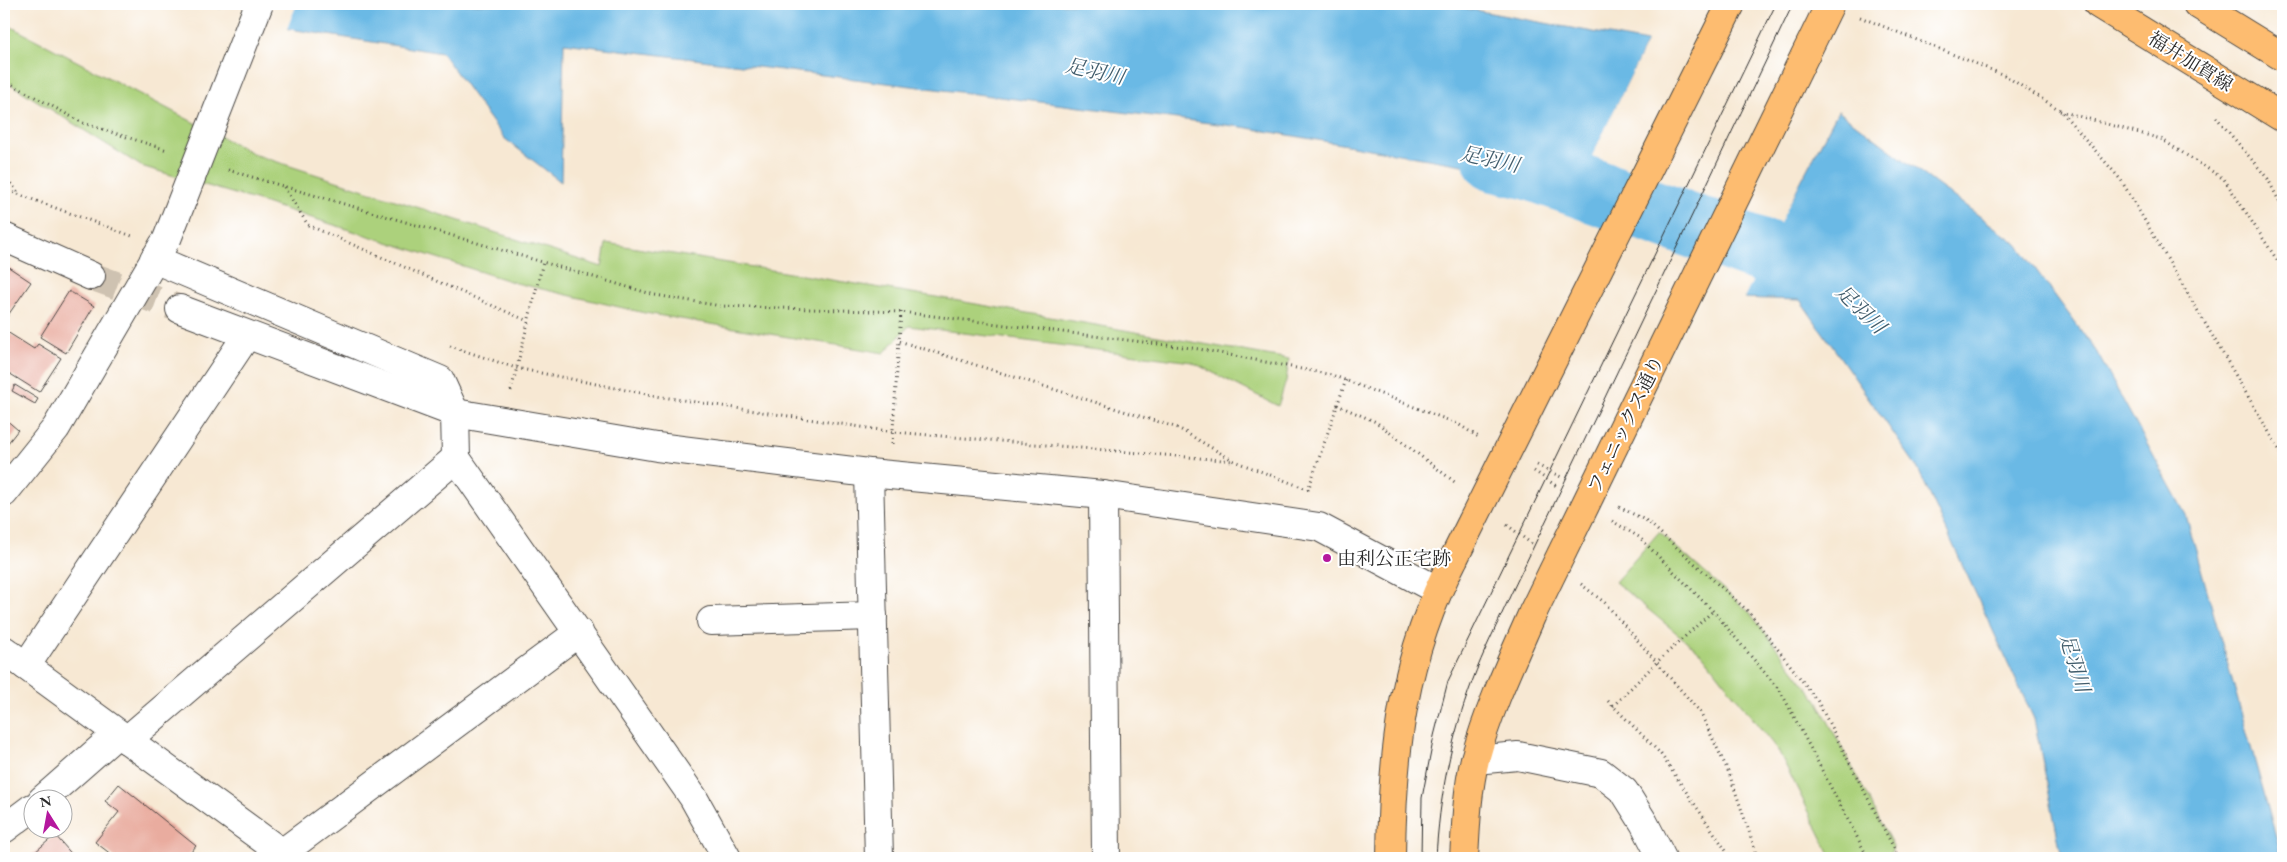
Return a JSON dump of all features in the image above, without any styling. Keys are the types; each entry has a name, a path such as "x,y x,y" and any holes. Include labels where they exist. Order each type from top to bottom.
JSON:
{"main road":[{"path":"1391,858 1394,765 1401,715 1417,645 1437,590 1730,4"},
{"name":"フェニックス通り","path":"1464,858 1466,812 1475,760 1487,720 1533,612 1830,4"},
{"name":"福井加賀線","path":"2098,4 2283,118"},
{"path":"2197,4 2283,57"}],"street":[{"path":"4,493 56,428 154,246 259,4"},
{"path":"4,236 91,276"},
{"path":"154,246 440,380 455,413 456,458 580,632 693,797 727,858"},
{"path":"180,309 455,413 656,447 878,473 1103,495 1319,527 1437,590"},
{"path":"26,666 247,335"},
{"path":"55,790 122,737 456,458"},
{"path":"878,473 873,616 879,858"},
{"path":"1103,495 1106,858"},
{"path":"711,621 873,616"},
{"path":"4,650 284,856 580,632"},
{"path":"1475,760 1518,756 1601,773 1624,792 1644,823 1662,858"},
{"path":"4,829 22,816"}],"path":[{"path":"1856,15 2004,75 2060,110 2161,139 2224,179 2283,269"},
{"path":"4,80 83,123 174,152"},
{"path":"2060,110 2121,180 2188,291 2283,456"},
{"path":"2213,114 2268,179 2283,209"},
{"path":"219,167 655,295 721,306 900,312 1199,349 1332,375 1458,424 1483,439"},
{"path":"4,176 20,194"},
{"path":"284,187 308,225 528,321"},
{"path":"4,189 154,246"},
{"path":"516,368 543,262"},
{"path":"878,473 894,432 900,312"},
{"path":"442,344 516,368 656,396 894,432 1234,461 1178,428 899,341"},
{"path":"1308,490 1346,380"},
{"path":"1337,405 1376,422 1459,485"},
{"path":"1535,464 1570,482"},
{"path":"1532,470 1565,491"},
{"path":"1613,504 1647,522 1749,612 1817,700 1899,858"},
{"path":"1606,517 1639,538 1714,611 1781,692 1868,858"},
{"path":"1505,523 1536,548"},
{"path":"1574,579 1605,604 1700,712 1729,773 1756,849 1756,858"},
{"path":"1613,706 1657,662 1714,611"},
{"path":"1608,701 1660,753 1731,858"}],"green space":[{"path":"4,23 256,155 602,267 606,243 936,297 1289,359 1286,381 1278,406 1192,362 909,326 884,353 645,313 516,283 265,203 141,166 4,80"},
{"path":"1659,532 1749,612 1817,700 1893,846 1890,858 1832,858 1779,752 1702,654 1615,582"}],"water":[{"path":"210,4 1442,4 1647,42 1579,185 1242,127 564,43 561,182 504,138 442,53 258,24"},
{"path":"1838,111 2017,244 2096,351 2186,515 2282,858 2062,858 2034,719 1917,467 1800,300 1739,298"}],"pier":[{"path":"222,4 297,4 286,31 257,27 220,11"},
{"path":"1648,40 1649,43 1581,186 1577,187"},
{"path":"1817,146 1743,301 1737,300 1736,297"}],"building":[{"path":"4,264 31,282 4,321"},
{"path":"69,291 94,306 66,353 40,337"},
{"path":"4,330 34,349 38,344 61,358 39,392 4,370"},
{"path":"4,381 9,384 4,393"},
{"path":"15,385 38,399 35,404 12,391"},
{"path":"4,418 18,430 4,448"},
{"path":"119,784 196,846 186,858 116,858 95,842 119,812 105,801"},
{"path":"49,840 59,840 75,858 28,858"}],"waterway":[{"name":"足羽川","path":"1495,160 1530,168 1824,273 1841,289"}],"tunnel":[{"path":"91,276 180,309"}],"tram line":[{"path":"1421,858 1422,798 1434,736 1448,681 1776,4"},
{"path":"1436,858 1440,813 1447,769 1458,725 1481,660 1793,4"}],"place":[{"name":"由利公正宅跡","path":"1327,558"}]}
